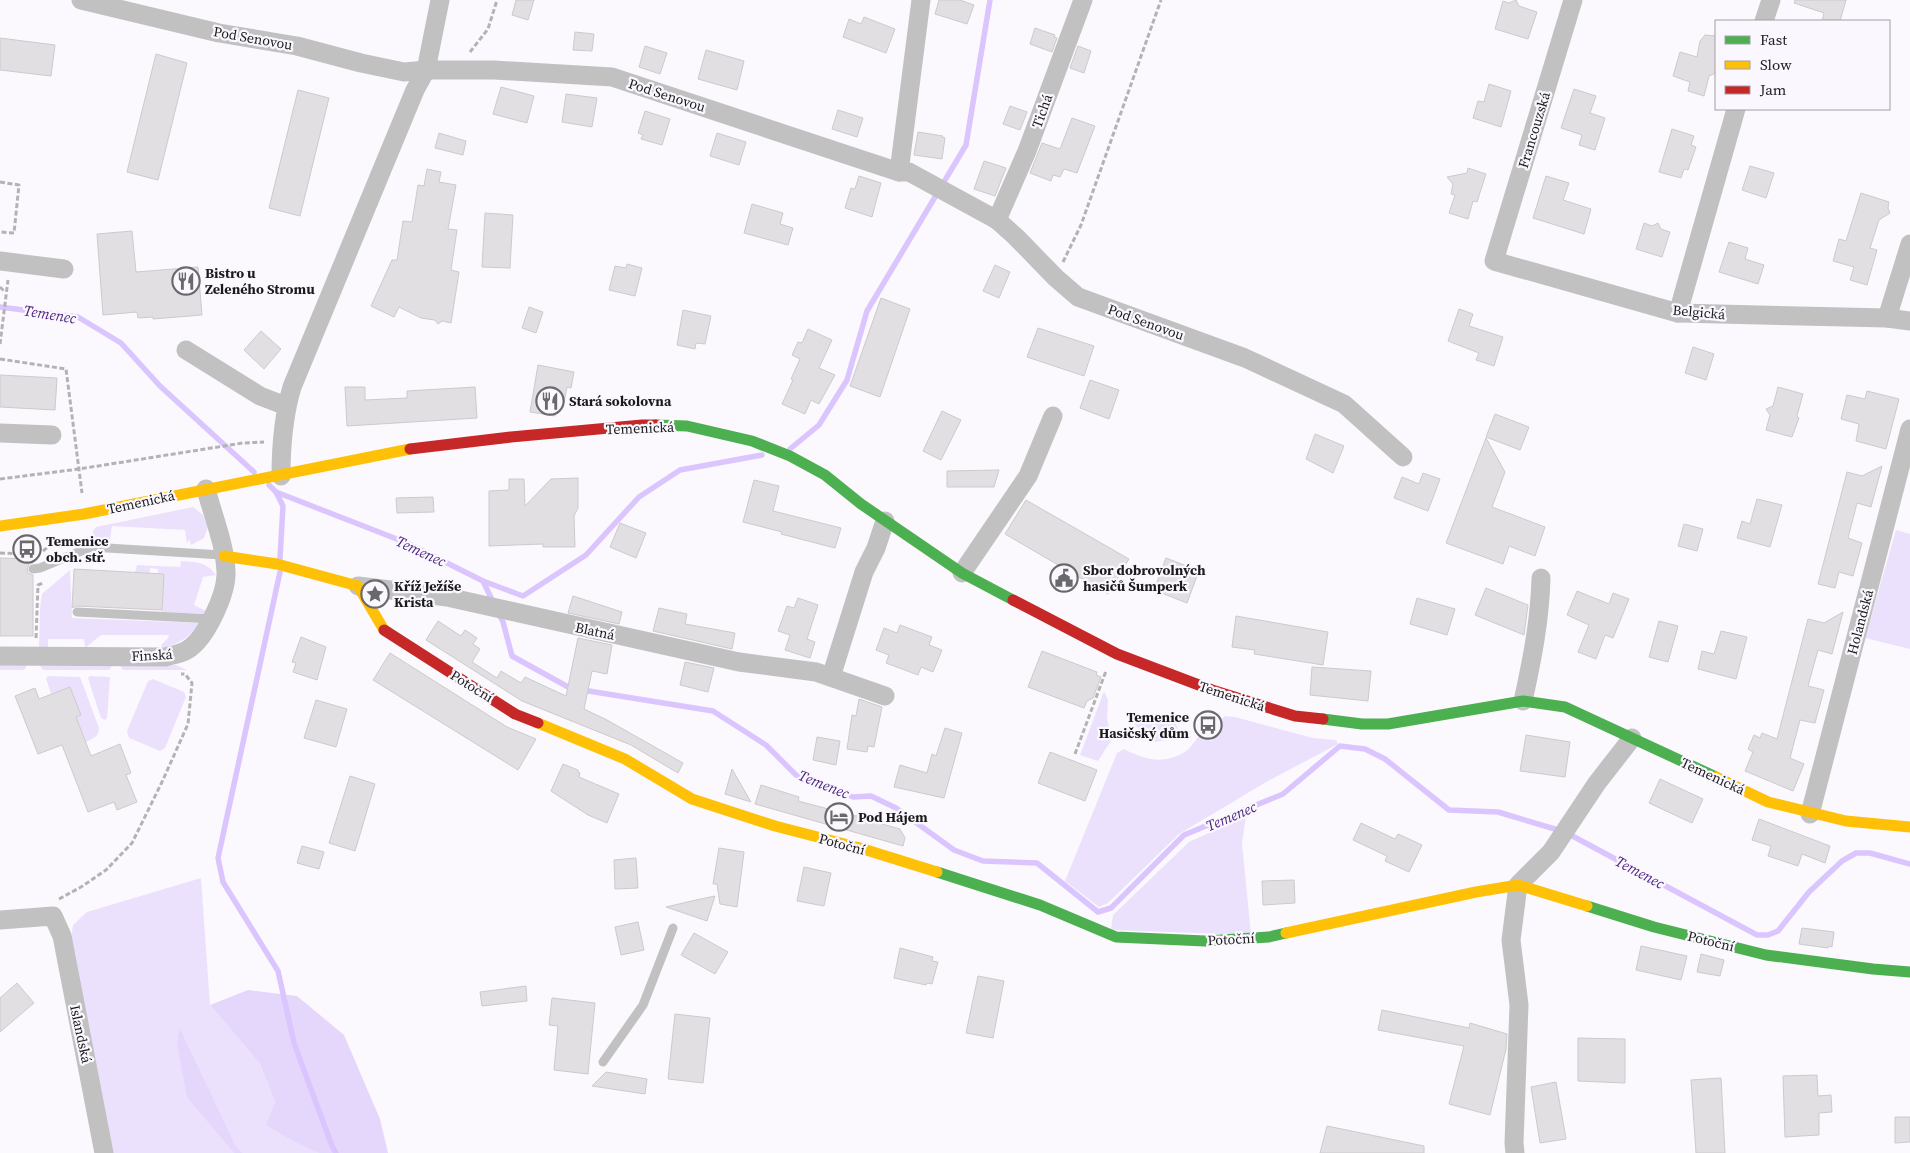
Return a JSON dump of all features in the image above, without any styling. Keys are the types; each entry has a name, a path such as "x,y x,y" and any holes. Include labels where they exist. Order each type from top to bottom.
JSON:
{"street":[{"name":"Pod Senovou","path":"81,0 219,33 297,46 404,72 456,70 612,77 899,172 909,172 997,220 1078,297 1245,358 1344,404 1403,457"},
{"path":"276,477 286,406 292,387 415,90 426,70 440,0"},
{"path":"899,172 921,0"},
{"name":"Tichá","path":"997,220 1028,151 1083,0"},
{"name":"Francouzská","path":"1494,260 1573,0"},
{"path":"1764,20 1771,0"},
{"path":"1678,313 1736,110"},
{"path":"1887,318 1910,244"},
{"name":"Belgická","path":"1494,260 1678,313 1887,318 1910,321"},
{"path":"0,261 64,269"},
{"path":"186,350 260,396 286,406"},
{"path":"962,573 1028,476 1053,416"},
{"name":"Temenická","path":"0,526 84,514 405,450 502,438 642,426 687,426 752,441 790,456 824,475 884,521 962,573 1117,654 1191,683 1295,716 1362,724 1388,724 1523,701 1565,707 1768,802 1846,822 1910,827"},
{"name":"Holandská","path":"1810,814 1910,429"},
{"path":"0,433 52,435"},
{"name":"Finská","path":"0,656 165,657 188,650 196,643 212,619 225,586 226,573 215,487"},
{"path":"831,677 864,572 876,548 884,521"},
{"path":"224,556 276,564 358,586"},
{"path":"1523,701 1535,644 1540,608 1541,578"},
{"name":"Blatná","path":"358,586 447,597 739,662 816,672 885,696"},
{"name":"Potoční","path":"358,586 385,631 406,645 515,714 625,758 692,799 775,826 860,848 1031,902 1116,937 1205,941 1270,937 1476,892 1518,885 1654,926 1766,956 1910,972"},
{"path":"1515,1153 1519,1005 1511,940 1518,885 1551,852 1597,783 1632,738"},
{"path":"0,920 54,908"},
{"name":"Islandská","path":"54,908 62,936 104,1153"}],"lane":[{"path":"33,569 40,568 91,547 224,556"},
{"path":"77,612 212,619"},
{"path":"603,1062 643,1005 673,928"}],"path":[{"path":"456,70 488,29 497,0"},
{"path":"1056,278 1081,225 1161,0"},
{"path":"0,182 20,185 14,232 0,232"},
{"path":"0,287 6,293 0,344"},
{"path":"0,359 66,369 82,494"},
{"path":"0,479 79,469 242,443"},
{"path":"1075,754 1106,671"},
{"path":"54,908 106,870 132,843 188,724 192,683 185,674 175,674"}],"shaded area":[{"path":"193,507 203,515 208,527 204,538 191,545 189,539 187,544 185,530 112,526 110,539 94,540 93,531 96,527"},
{"path":"1896,530 1910,534 1910,649 1865,638"},
{"path":"181,561 205,565 216,575 203,577 194,605 206,611 205,614 162,612 164,573 158,573 158,569 150,568 150,573 135,572 137,565 180,567"},
{"path":"70,570 72,618 200,623 184,639 163,648 161,645 169,637 168,635 101,635 85,648 84,639 48,639 48,648 39,649 42,594"},
{"path":"0,665 26,665 26,668 24,670 0,670"},
{"path":"121,665 176,665 187,670 124,670 121,668"},
{"path":"40,666 112,666 109,670 43,670"},
{"path":"48,676 80,677 99,728 95,737 86,742 76,717 81,715 70,687 51,694 46,678"},
{"path":"90,676 110,677 107,718 105,720 101,718 88,678"},
{"path":"153,679 184,692 186,697 165,748 160,751 129,738 127,731 148,681"},
{"path":"1104,691 1108,700 1107,719 1112,739 1098,761 1080,755"},
{"path":"1142,713 1176,724 1179,732 1160,741 1144,740 1139,737 1142,734 1134,723 1139,720"},
{"path":"1225,716 1313,738 1336,740 1338,744 1268,781 1179,834 1108,903 1099,907 1065,881 1117,753 1124,749 1145,758 1160,760 1175,757 1187,750 1199,736 1211,741 1220,731 1215,725"},
{"path":"1246,816 1242,843 1251,935 1111,930 1113,915 1189,842"},
{"path":"201,878 210,1005 260,1064 275,1102 319,1153 243,1153 236,1146 179,1028 177,1044 234,1153 109,1153 71,937 73,925 87,912"},
{"path":"248,990 297,996 344,1035 380,1119 388,1153 319,1153 293,1141 266,1125 275,1102 260,1064 210,1005"},
{"path":"179,1027 236,1146 243,1153 234,1153 187,1097 177,1044"}],"building":[{"path":"516,0 534,0 528,20 512,15"},
{"path":"939,0 960,0 974,5 967,24 935,14"},
{"path":"1516,0 1519,6 1537,12 1528,39 1495,29 1503,1 1509,3"},
{"path":"1795,0 1846,0 1840,20 1822,20 1824,13 1794,3"},
{"path":"864,17 895,29 886,53 843,37 849,19 861,24"},
{"path":"1035,28 1055,35 1054,37 1057,38 1052,52 1030,44"},
{"path":"575,32 594,34 592,51 573,50"},
{"path":"1705,35 1715,36 1715,73 1709,76 1704,96 1688,91 1690,82 1673,76 1680,52 1697,57 1700,41"},
{"path":"0,38 55,45 51,76 0,70"},
{"path":"645,46 667,53 660,74 639,67"},
{"path":"1078,46 1091,51 1084,73 1070,68"},
{"path":"706,50 744,61 737,90 698,79"},
{"path":"156,54 187,63 158,180 127,172"},
{"path":"1489,84 1511,91 1501,127 1473,118 1478,101 1484,102"},
{"path":"501,87 534,96 527,123 493,114"},
{"path":"1574,89 1596,96 1590,113 1605,118 1595,150 1579,145 1582,135 1561,128"},
{"path":"298,90 329,98 300,216 269,208"},
{"path":"566,94 597,98 592,127 562,122"},
{"path":"1010,106 1027,112 1020,130 1003,124"},
{"path":"838,110 863,118 857,137 832,129"},
{"path":"645,111 670,119 662,145 641,139 643,135 638,133"},
{"path":"1072,118 1095,126 1077,173 1064,169 1060,177 1053,175 1051,181 1030,173 1042,143 1060,149"},
{"path":"1672,129 1694,136 1691,145 1696,147 1688,170 1684,169 1681,178 1659,172"},
{"path":"918,132 943,136 945,138 942,159 914,155"},
{"path":"439,133 466,141 463,155 435,148"},
{"path":"717,133 746,142 739,165 710,156"},
{"path":"984,161 1006,168 995,196 974,189"},
{"path":"1750,166 1774,173 1766,198 1742,190"},
{"path":"1468,168 1486,174 1477,202 1473,201 1468,219 1449,213 1455,195 1451,194 1453,184 1447,177 1467,173"},
{"path":"427,169 441,172 439,182 456,185 448,229 457,230 451,270 459,272 451,323 442,321 438,324 435,320 421,318 399,307 394,317 371,306 392,260 397,260 403,221 412,222 418,185 424,186"},
{"path":"859,176 881,183 872,217 845,208 851,188 855,189"},
{"path":"1546,176 1569,183 1563,200 1591,209 1584,234 1533,218"},
{"path":"1861,193 1889,202 1888,208 1890,213 1879,220 1870,248 1877,250 1867,285 1850,280 1854,267 1833,261 1839,239 1846,241"},
{"path":"752,204 783,213 780,224 793,228 788,245 744,233"},
{"path":"485,213 513,215 510,268 482,267"},
{"path":"1644,223 1652,226 1658,223 1661,229 1670,232 1662,257 1636,249"},
{"path":"132,231 136,272 198,267 202,315 153,319 153,317 138,318 137,312 103,315 97,234"},
{"path":"1729,242 1748,248 1745,259 1764,265 1758,284 1719,272"},
{"path":"627,264 642,268 635,296 609,290 615,266 626,268"},
{"path":"995,265 1010,272 999,298 983,291"},
{"path":"881,298 910,309 880,397 850,386"},
{"path":"529,307 543,312 536,333 522,328"},
{"path":"1459,309 1473,314 1469,326 1503,337 1494,366 1476,360 1479,353 1448,341"},
{"path":"683,310 711,316 705,344 696,343 695,349 677,345"},
{"path":"1038,328 1094,346 1084,376 1027,357"},
{"path":"808,329 832,340 819,368 835,375 819,404 811,400 805,414 782,404 800,359 792,355 798,342 802,343"},
{"path":"261,331 281,349 264,369 244,350"},
{"path":"1693,347 1714,354 1706,380 1685,373"},
{"path":"538,365 574,372 571,388 567,387 564,403 557,402 555,416 530,412"},
{"path":"0,375 57,378 55,410 0,407"},
{"path":"1090,380 1119,390 1109,419 1080,408"},
{"path":"345,387 365,387 365,400 407,398 407,391 475,387 477,418 347,426"},
{"path":"1778,387 1803,394 1797,416 1799,418 1792,437 1766,430 1770,415 1766,409 1773,406"},
{"path":"1867,391 1899,399 1886,449 1856,441 1859,424 1841,419 1847,395 1865,399"},
{"path":"942,411 961,420 941,460 923,451"},
{"path":"1495,414 1529,427 1520,450 1486,437"},
{"path":"1315,434 1344,446 1333,473 1306,459"},
{"path":"1486,438 1505,472 1492,507 1545,527 1535,556 1509,546 1503,564 1446,543"},
{"path":"1882,466 1871,507 1857,503 1848,538 1862,543 1853,576 1839,572 1835,588 1818,584 1847,472 1862,476"},
{"path":"999,470 994,487 947,487 947,471"},
{"path":"1423,473 1440,479 1428,511 1394,498 1402,477 1419,484"},
{"path":"578,478 578,508 574,516 575,547 543,547 543,544 489,546 489,491 509,490 509,479 524,479 525,506 551,479"},
{"path":"754,480 779,486 773,511 841,528 835,548 743,522"},
{"path":"433,497 434,512 397,513 396,498"},
{"path":"1757,499 1782,505 1770,547 1737,538 1742,521 1750,524"},
{"path":"1026,500 1129,559 1108,594 1005,534"},
{"path":"620,523 646,533 636,558 610,547"},
{"path":"1684,524 1703,529 1697,551 1678,546"},
{"path":"0,558 33,559 33,563 29,564 27,569 28,573 33,575 33,636 0,636"},
{"path":"1166,558 1197,570 1195,575 1197,576 1187,603 1154,590"},
{"path":"74,569 164,574 162,610 77,606 72,608"},
{"path":"1486,588 1528,605 1524,635 1475,615"},
{"path":"1577,591 1609,604 1613,593 1629,599 1613,638 1605,635 1596,659 1578,652 1589,625 1567,615"},
{"path":"573,596 622,612 619,624 568,613"},
{"path":"798,598 818,605 807,639 815,642 810,658 785,650 790,635 778,631 787,606 794,608"},
{"path":"1417,598 1455,609 1447,635 1410,624"},
{"path":"659,608 687,614 685,624 735,633 732,649 653,631"},
{"path":"1843,612 1832,654 1818,650 1808,686 1824,690 1815,723 1800,720 1790,758 1804,764 1793,791 1745,771 1753,752 1748,749 1754,735 1760,738 1762,733 1777,739 1808,619 1824,623"},
{"path":"1236,616 1328,632 1323,665 1254,654 1255,650 1232,647"},
{"path":"438,621 461,636 465,630 477,638 473,644 480,649 472,662 497,678 501,671 521,683 525,677 566,696 578,638 612,645 607,674 592,671 584,709 683,763 678,773 631,745 522,701 426,640"},
{"path":"1659,621 1678,626 1668,662 1649,657"},
{"path":"900,625 932,637 929,645 942,650 933,672 921,667 918,675 886,663 889,655 876,650 884,628 897,633"},
{"path":"1721,631 1747,637 1736,679 1698,669 1702,651 1714,654"},
{"path":"301,637 326,647 317,680 293,672 296,663 292,662"},
{"path":"1042,651 1097,672 1096,675 1101,677 1093,698 1087,701 1084,708 1028,687"},
{"path":"390,653 507,727 536,739 518,770 373,680"},
{"path":"685,662 714,668 708,692 680,685"},
{"path":"1312,667 1371,671 1368,701 1310,695"},
{"path":"70,687 81,715 76,717 91,756 120,744 131,773 126,775 137,802 117,810 114,802 88,812 62,745 38,754 15,696 35,688 39,699"},
{"path":"859,699 882,707 874,747 868,746 867,752 847,749 852,715 856,716"},
{"path":"316,700 347,709 336,747 304,738"},
{"path":"945,728 962,733 944,798 894,787 900,765 927,773 932,754 936,756"},
{"path":"1526,735 1570,742 1565,777 1520,771"},
{"path":"817,737 840,741 836,765 813,760"},
{"path":"1050,752 1097,770 1085,801 1038,783"},
{"path":"563,764 578,770 580,773 579,777 619,794 607,823 588,815 551,791"},
{"path":"732,769 751,802 725,794"},
{"path":"350,776 375,784 355,851 329,843"},
{"path":"1660,779 1703,799 1692,823 1649,803"},
{"path":"761,785 799,797 798,801 855,816 861,813 869,815 872,821 900,829 905,838 903,846 755,804"},
{"path":"1759,819 1830,846 1825,863 1802,854 1798,866 1768,856 1771,846 1752,840"},
{"path":"1361,823 1395,839 1398,834 1422,845 1409,872 1385,861 1387,856 1353,840"},
{"path":"302,846 324,852 319,869 297,863"},
{"path":"719,848 744,852 737,907 720,904 717,884 713,884"},
{"path":"636,858 638,888 615,889 614,860"},
{"path":"804,867 831,873 824,906 797,901"},
{"path":"1294,880 1295,903 1263,905 1262,881"},
{"path":"715,896 707,921 666,907 696,900"},
{"path":"638,922 644,950 621,955 615,927"},
{"path":"1802,928 1834,932 1832,947 1799,944"},
{"path":"694,933 728,952 715,974 681,955"},
{"path":"1641,946 1687,956 1681,980 1636,970"},
{"path":"900,948 933,957 932,961 938,962 932,984 927,983 926,985 894,978"},
{"path":"1701,954 1724,960 1720,976 1697,972"},
{"path":"978,976 1004,981 993,1038 966,1033"},
{"path":"17,983 34,1003 0,1032 0,998"},
{"path":"526,986 527,1001 482,1006 480,992"},
{"path":"552,998 595,1003 588,1074 554,1070 558,1026 549,1025"},
{"path":"1382,1010 1469,1028 1470,1023 1507,1034 1506,1049 1490,1115 1449,1104 1464,1046 1378,1030"},
{"path":"675,1014 710,1018 703,1083 668,1079"},
{"path":"1578,1038 1625,1039 1625,1083 1578,1081"},
{"path":"606,1072 647,1079 645,1094 592,1086"},
{"path":"1817,1075 1818,1096 1831,1095 1832,1112 1819,1113 1819,1135 1785,1137 1783,1076"},
{"path":"1721,1078 1725,1153 1696,1153 1691,1080"},
{"path":"1556,1082 1566,1139 1540,1143 1531,1087"},
{"path":"1895,1117 1910,1117 1910,1142 1895,1143"},
{"path":"1327,1126 1424,1146 1424,1153 1320,1153"}],"waterway":[{"path":"790,449 819,425 847,380 867,311 966,145 990,0"},
{"name":"Temenec","path":"0,307 78,317 121,343 160,386 254,472"},
{"path":"483,581 523,596 586,555 639,497 680,470 762,455"},
{"name":"Temenec","path":"269,485 276,492 407,543 483,581 494,604"},
{"path":"276,492 283,506 280,558"},
{"path":"280,572 218,858 223,882 278,971 294,1043 336,1153"},
{"name":"Temenec","path":"498,612 503,622 512,656 570,688 713,711 766,745 796,775 853,797 871,796 896,808 954,850 983,861 1037,863 1098,912 1111,908 1184,835 1283,794 1340,746 1365,749 1385,759 1449,810 1498,812 1565,832 1757,935 1768,935 1778,931 1809,892 1842,861 1856,853 1870,853 1910,864"}],"traffic: fast":[{"path":"656,425 687,426 752,441 790,456 825,475 861,504 962,573 1013,600"},
{"path":"1323,719 1362,724 1388,724 1523,701 1565,707 1716,777"},
{"path":"937,872 1040,905 1116,937 1205,941 1269,937 1286,933"},
{"path":"1587,906 1654,927 1766,955 1910,972"}],"traffic: slow":[{"path":"0,526 84,514 410,449"},
{"path":"224,556 277,564 358,586 384,630"},
{"path":"538,723 625,759 692,799 775,826 860,848 937,872"},
{"path":"1716,777 1768,802 1846,821 1910,827"},
{"path":"1286,933 1476,892 1518,885 1587,906"}],"traffic: jam":[{"path":"410,449 511,437 656,425"},
{"path":"1013,600 1117,654 1212,690 1295,716 1323,719"},
{"path":"384,630 515,714 538,723"}],"place":[{"name":"Bistro u Zeleného Stromu","path":"186,281"},
{"name":"Stará sokolovna","path":"550,401"},
{"name":"Temenice obch. stř.","path":"27,549"},
{"name":"Sbor dobrovolných hasičů Šumperk","path":"1064,578"},
{"name":"Kříž Ježíše Krista","path":"375,594"},
{"name":"Temenice Hasičský dům","path":"1208,725"},
{"name":"Pod Hájem","path":"839,817"}]}
